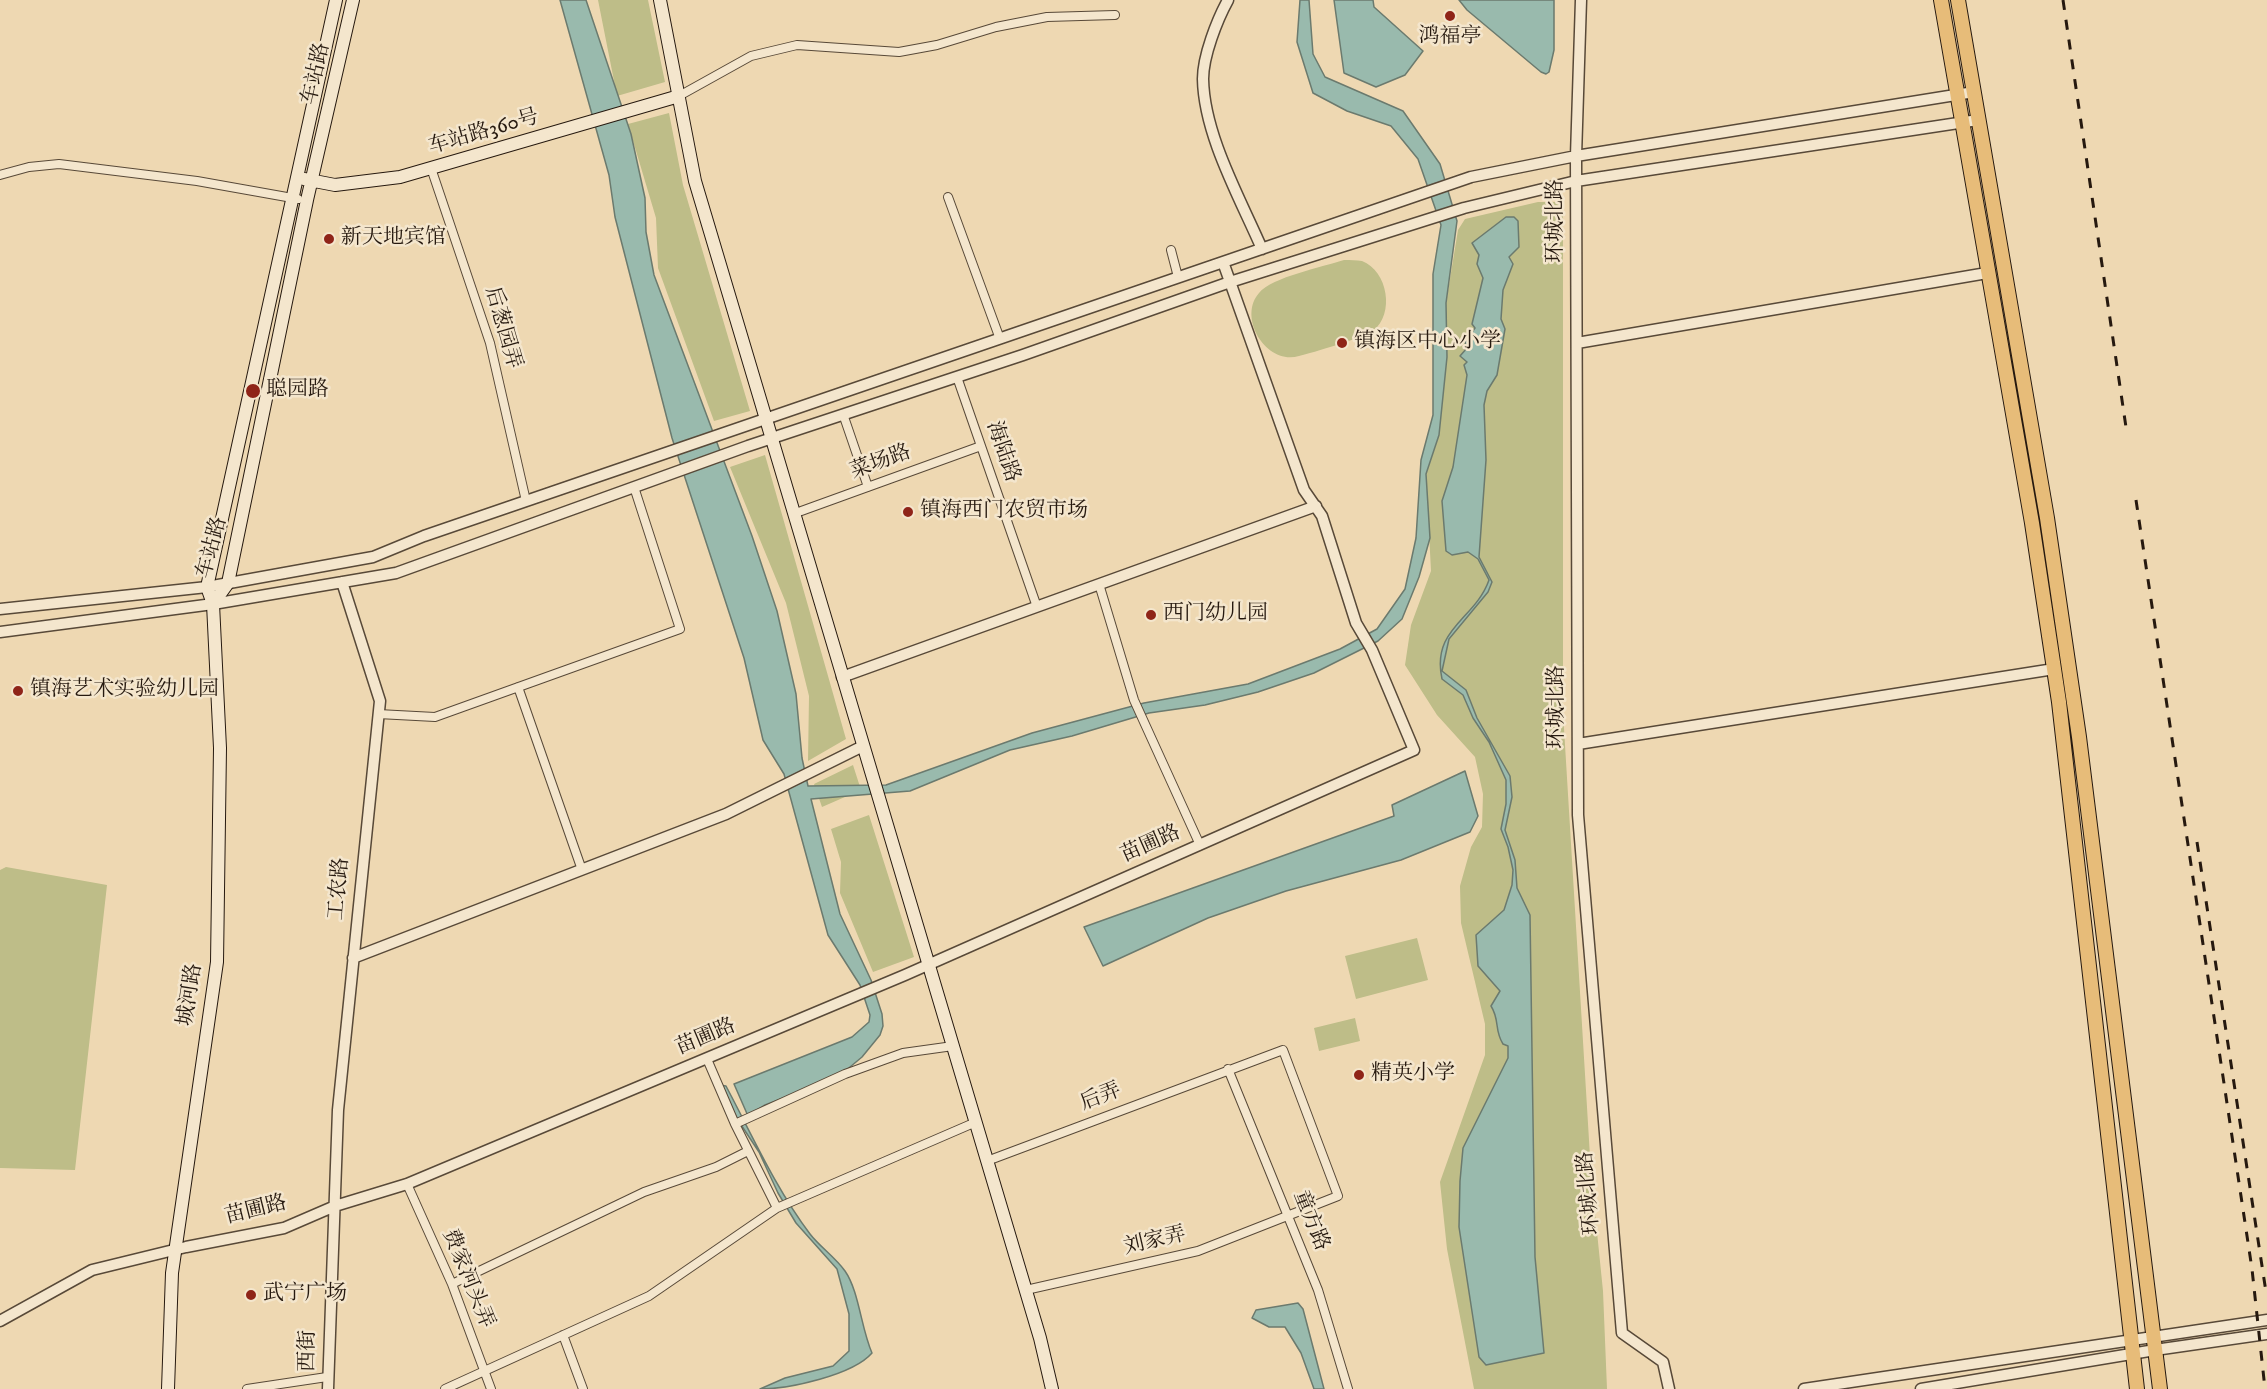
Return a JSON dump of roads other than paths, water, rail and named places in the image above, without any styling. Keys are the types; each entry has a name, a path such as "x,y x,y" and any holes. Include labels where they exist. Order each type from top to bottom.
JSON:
{"main road":[{"name":"车站路","path":"213,604 207,587 336,0"},
{"name":"车站路","path":"213,604 228,583 307,200 353,0"},
{"path":"660,0 695,181 1026,1290 1052,1389"},
{"path":"1941,0 2032,523 2054,669 2137,1389"},
{"path":"1958,0 2047,518 2079,737 2160,1389"},
{"name":"车站路360号","path":"297,178 312,182 346,183 400,177 679,96"},
{"name":"城河路","path":"168,1389 172,1273 217,962 220,748 213,604"}],"street":[{"path":"1228,0 1217,20 1203,78 1211,129 1262,249"},
{"name":"环城北路","path":"1581,0 1576,156 1578,815 1622,1333 1663,1362 1669,1389"},
{"path":"679,96 751,56 797,45 899,52 937,45 996,27 1047,17 1114,15"},
{"path":"0,609 207,587 373,557 424,536 1471,177 1576,156 1974,92"},
{"path":"0,632 213,604 396,573 843,414 1230,282 1464,208 1576,181 1978,120"},
{"path":"0,174 29,167 59,164 197,181 307,200"},
{"name":"后葱园弄","path":"431,168 490,344 526,501"},
{"path":"948,197 1000,339"},
{"path":"1170,250 1178,277"},
{"path":"842,677 1317,506 1304,490 1223,262"},
{"path":"1577,344 1987,273"},
{"name":"海陆路","path":"957,377 1037,607"},
{"path":"843,414 868,487"},
{"name":"菜场路","path":"793,514 981,446"},
{"path":"378,714 435,717 680,629 634,487"},
{"name":"苗圃路","path":"0,1321 92,1270 284,1227 335,1206 407,1184 929,964 1413,750 1372,650 1356,622 1323,516 1317,506"},
{"name":"工农路","path":"335,1206 338,1110 380,701 342,582"},
{"path":"1099,584 1134,700 1200,845"},
{"path":"1578,744 2054,669"},
{"path":"518,687 582,870"},
{"path":"353,958 726,814 781,789 863,746"},
{"path":"735,1124 845,1074 903,1053 953,1046"},
{"name":"后弄","path":"987,1161 1283,1050 1338,1196 1289,1216"},
{"path":"707,1059 735,1124 777,1208"},
{"name":"童方路","path":"1228,1069 1318,1290 1348,1389"},
{"path":"445,1389 649,1296 777,1208 975,1122"},
{"path":"452,1284 644,1192 716,1167 748,1151"},
{"name":"费家河头弄","path":"407,1184 452,1284 491,1389"},
{"name":"西街","path":"328,1389 335,1206"},
{"name":"刘家弄","path":"1026,1290 1198,1251 1289,1216"},
{"path":"1921,1389 2132,1355 2153,1343 2267,1320"},
{"path":"1804,1389 2132,1339 2153,1343 2267,1334"},
{"path":"563,1335 583,1389"},
{"path":"247,1389 327,1377"}],"railway":[{"path":"2063,0 2127,434"},
{"path":"2136,500 2252,1269 2265,1389"},
{"path":"2197,842 2266,1292"}],"place":[{"name":"鸿福亭","path":"1450,16"},
{"name":"新天地宾馆","path":"329,239"},
{"name":"镇海区中心小学","path":"1342,343"},
{"name":"聪园路","path":"253,391"},
{"name":"镇海西门农贸市场","path":"908,512"},
{"name":"西门幼儿园","path":"1151,615"},
{"name":"镇海艺术实验幼儿园","path":"18,691"},
{"name":"精英小学","path":"1359,1075"},
{"name":"武宁广场","path":"251,1295"}]}
